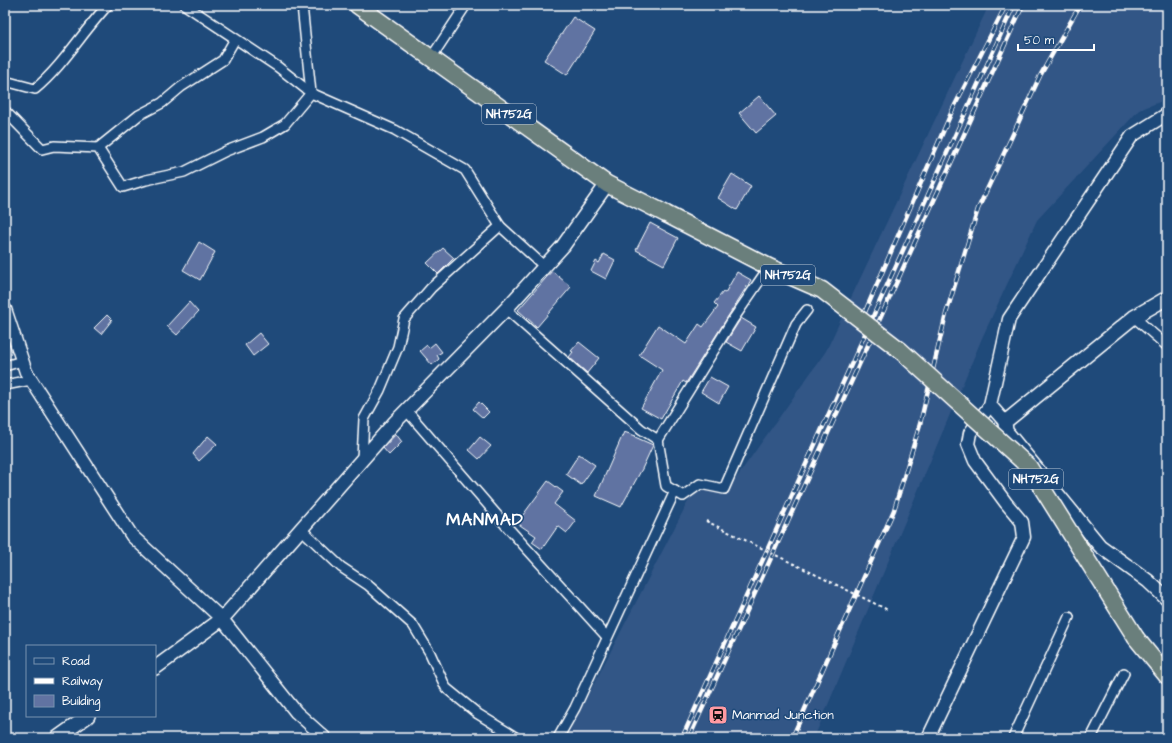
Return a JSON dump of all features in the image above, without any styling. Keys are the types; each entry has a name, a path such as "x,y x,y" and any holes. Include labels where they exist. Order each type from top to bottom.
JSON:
{"highway":[{"name":"NH752G","path":"357,5 607,184 769,267 822,290 900,350 1029,467 1136,638 1166,672"}],"main road":[{"path":"156,667 222,619 406,410 506,309 564,246 607,184"},
{"path":"1167,298 1134,317 1005,422 1006,431 1100,546 1148,581 1167,599"},
{"path":"58,738 87,717"}],"street":[{"path":"5,81 35,89 48,78 93,20 108,5"},
{"path":"185,5 278,68 311,93 395,130 465,170 500,226 545,267"},
{"path":"98,148 123,188 146,180 184,172 226,151 263,137 285,124 311,93 302,5"},
{"path":"431,58 466,5"},
{"path":"5,111 42,149 54,146 98,148 139,115 162,103 181,88 223,60 235,39"},
{"path":"928,738 1024,537 1022,522 975,461 968,444 970,433 990,405 1009,319 1132,136 1167,114"},
{"path":"362,459 364,418 380,390 398,347 404,318 432,288 500,226"},
{"path":"769,267 732,321 658,440 666,486 683,496 700,484 724,489 796,324 807,310"},
{"path":"5,309 22,361 31,380 132,536 222,619 296,712 325,738"},
{"path":"506,309 641,429 658,440"},
{"path":"1134,317 1167,346"},
{"path":"5,366 22,361"},
{"path":"5,385 31,380"},
{"path":"990,405 1005,422"},
{"path":"406,410 509,529 608,637"},
{"path":"558,738 575,708 675,491"},
{"path":"301,529 341,567 368,584 412,625 430,653 446,688 478,714 517,738"},
{"path":"1013,738 1069,617"},
{"path":"1091,738 1124,673"}],"path":[{"path":"706,521 888,610"}],"shaded area":[{"path":"989,5 1167,5 1167,99 1139,110 1037,220 982,338 814,738 566,738 695,488 725,494 826,351"},
{"path":"5,544 7,549 8,617 5,622"}],"building":[{"path":"573,17 595,31 567,75 544,60"},
{"path":"759,96 776,116 756,133 739,113"},
{"path":"732,174 751,186 737,210 718,198"},
{"path":"650,223 678,238 664,265 636,250"},
{"path":"199,242 215,252 200,280 183,270"},
{"path":"443,248 454,258 438,274 427,263"},
{"path":"604,254 615,260 606,279 591,271 596,261 599,263"},
{"path":"552,271 571,287 537,327 518,310"},
{"path":"737,272 751,280 686,383 683,381 661,419 641,408 662,370 639,355 658,325 686,344 699,324 703,327 718,307 714,303 723,292 725,293"},
{"path":"189,302 198,312 177,335 167,326"},
{"path":"107,315 112,320 101,334 94,328"},
{"path":"741,318 756,327 742,351 726,342"},
{"path":"259,333 268,344 253,356 245,345"},
{"path":"579,342 599,358 587,373 569,357 573,352 571,351"},
{"path":"435,343 442,352 437,355 439,359 432,365 420,351 427,345 429,348"},
{"path":"710,377 728,387 719,403 701,392"},
{"path":"479,402 489,412 483,418 473,409"},
{"path":"624,432 636,436 635,437 653,445 642,469 621,507 596,496"},
{"path":"396,434 402,442 389,455 383,448"},
{"path":"208,436 217,444 199,461 193,454"},
{"path":"480,437 491,446 479,459 469,450"},
{"path":"579,454 595,465 581,485 566,474"},
{"path":"548,481 563,492 554,504 576,521 567,533 558,526 542,549 532,542 536,536 517,523"}],"railway":[{"path":"865,312 952,111 1006,5"},
{"path":"682,738 1014,5"},
{"path":"689,738 1023,5"},
{"path":"792,738 894,510 920,424 946,314 978,209 1040,76 1080,5"}],"place":[{"name":"Manmad Junction","path":"718,715"}],"district":[{"name":"MANMAD","path":"485,520"}]}
